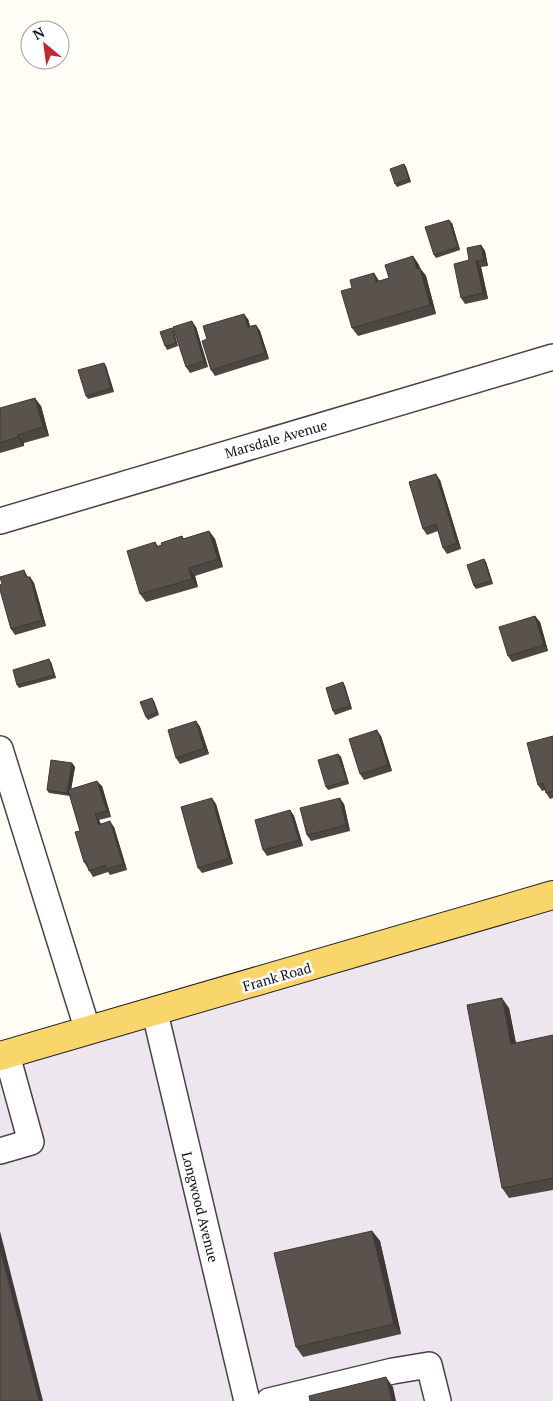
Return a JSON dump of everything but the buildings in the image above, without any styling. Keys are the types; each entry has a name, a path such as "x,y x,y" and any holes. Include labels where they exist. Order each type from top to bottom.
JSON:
{"main road":[{"name":"Frank Road","path":"3,1055 88,1032 553,895"}],"street":[{"name":"Marsdale Avenue","path":"0,521 553,357"},
{"path":"0,750 88,1032"},
{"name":"Longwood Avenue","path":"154,1012 247,1401"},
{"path":"0,1151 31,1142 3,1055"},
{"path":"269,1401 393,1371 429,1365 438,1401"}],"shaded area":[{"path":"553,891 553,1401 0,1401 0,1056"}]}
